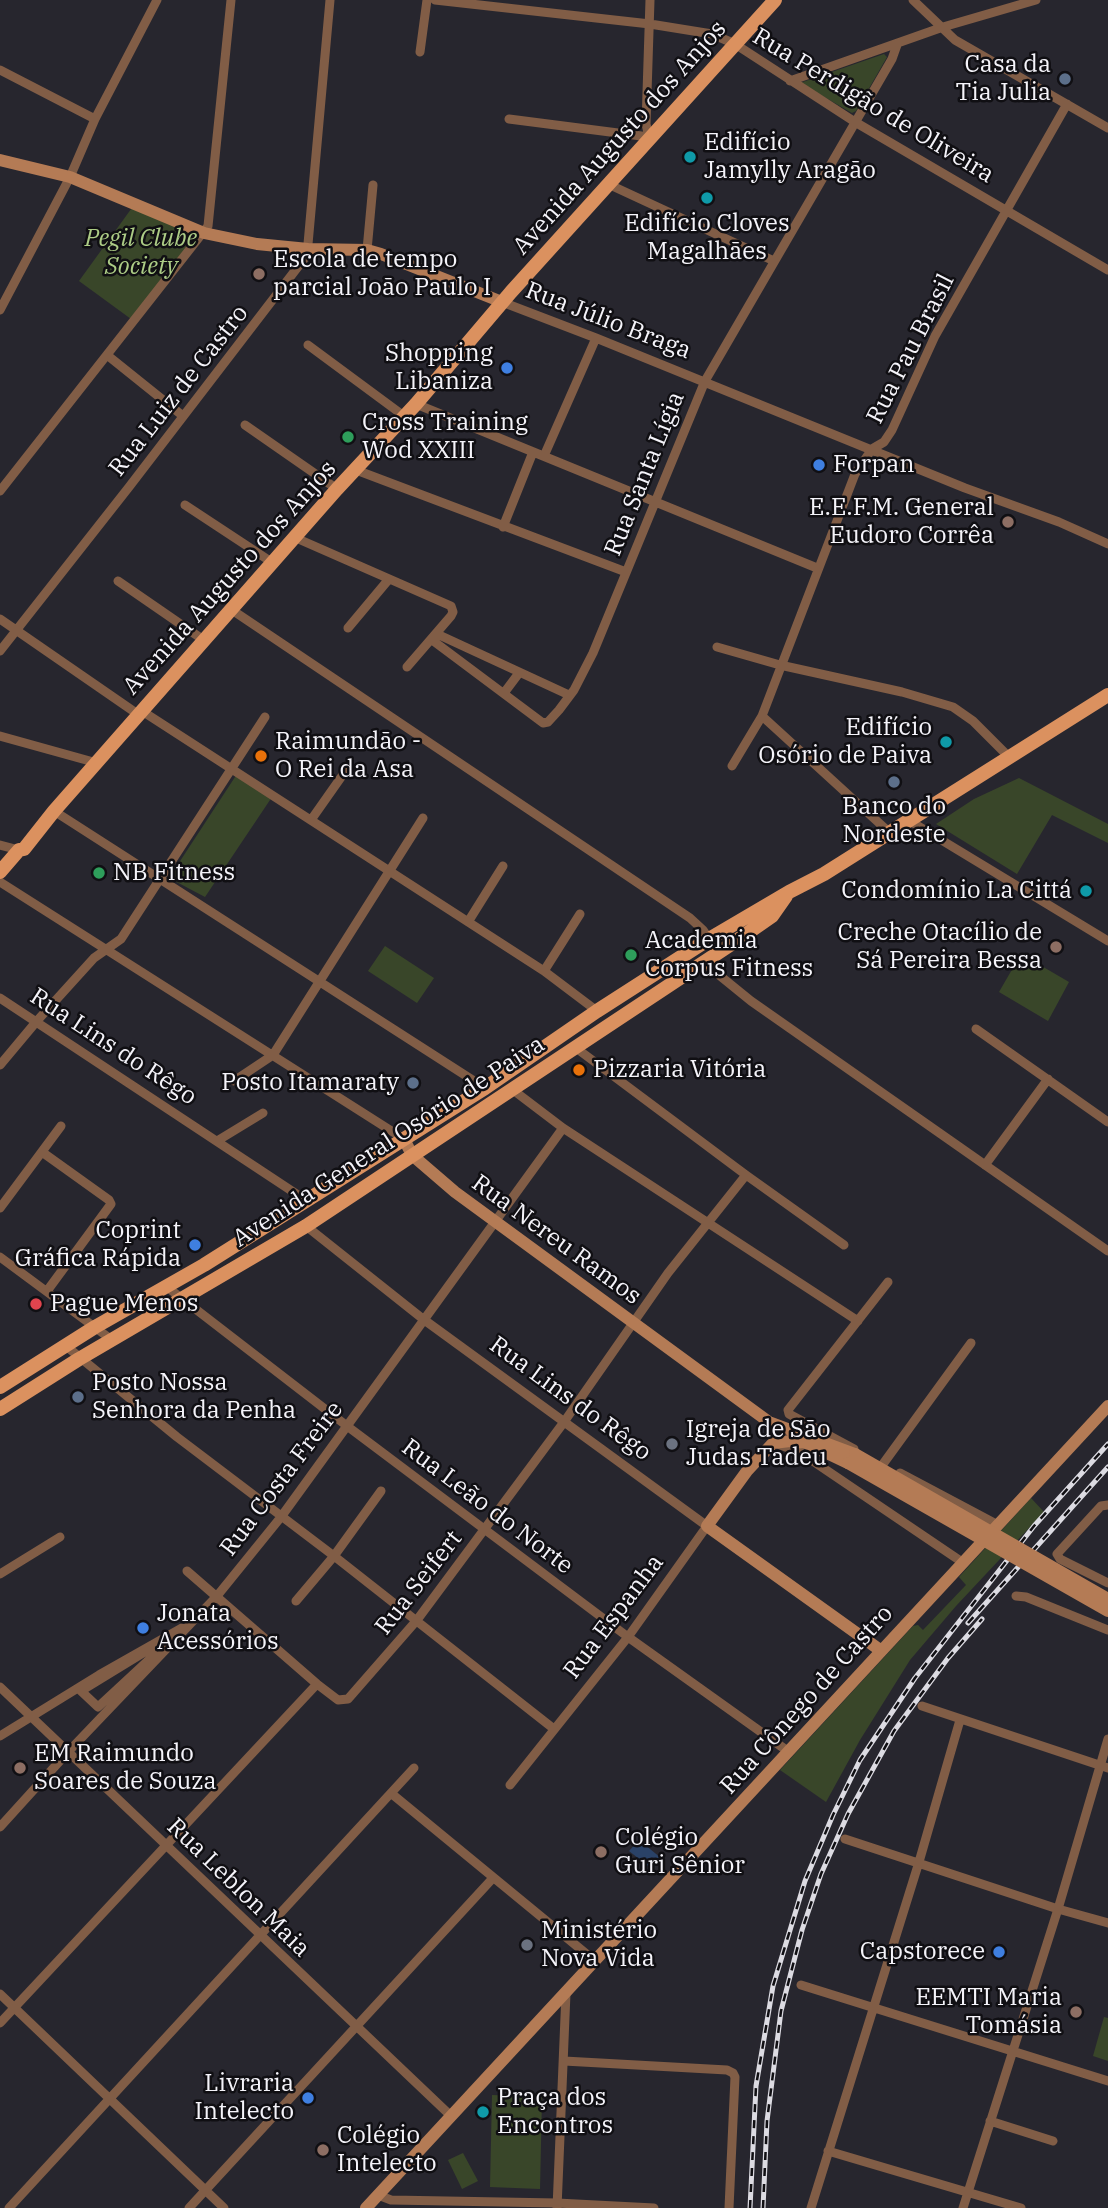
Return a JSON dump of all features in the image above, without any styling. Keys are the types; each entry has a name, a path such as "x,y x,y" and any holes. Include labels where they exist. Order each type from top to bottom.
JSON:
{"main road":[{"name":"Avenida Augusto dos Anjos","path":"0,872 19,850 24,849 54,811 337,489 416,404 502,302 775,0"},
{"name":"Avenida General Osório de Paiva","path":"0,1387 307,1201 485,1088 709,939 911,821 1108,695"},
{"name":"Avenida General Osório de Paiva","path":"2,1404 306,1226 772,915 789,892"}],"street":[{"path":"0,310 70,177 95,119 157,0"},
{"path":"0,491 204,233 210,219 231,0"},
{"name":"Rua Luiz de Castro","path":"0,651 302,264 308,248 330,0"},
{"path":"420,52 427,0"},
{"name":"Rua Perdigão de Oliveira","path":"435,0 650,24 712,34 735,44 855,122 1108,270"},
{"path":"509,119 649,137 646,124 650,0"},
{"path":"913,0 955,40 1108,128"},
{"path":"790,81 943,27 1037,0"},
{"name":"Rua Santa Lígia","path":"434,637 524,710 545,723 559,710 593,653 705,381 892,59 897,45"},
{"path":"0,71 95,119"},
{"name":"Rua Pau Brasil","path":"733,766 762,716 855,474 872,449 884,442 892,430 935,336 1067,104"},
{"name":"Rua Júlio Braga","path":"0,160 70,177 204,233 257,244 367,250 381,254 705,381 965,488 1059,522 1108,544"},
{"path":"608,184 774,261"},
{"path":"367,250 373,185"},
{"path":"544,456 596,338"},
{"path":"308,345 404,416"},
{"path":"107,355 183,416"},
{"path":"416,404 817,568"},
{"path":"245,425 337,489"},
{"path":"503,527 533,452"},
{"path":"356,470 626,572"},
{"path":"185,505 273,563"},
{"path":"296,538 451,606 451,616 407,667"},
{"path":"348,628 389,579"},
{"path":"118,581 205,641"},
{"path":"232,610 690,918 704,930 709,939"},
{"path":"0,619 140,713 232,768 544,971 597,1011"},
{"path":"434,637 569,695"},
{"path":"717,647 953,707 973,721 1009,757"},
{"path":"504,693 519,673"},
{"path":"762,716 890,833"},
{"path":"0,1065 94,958 121,939 265,717"},
{"path":"0,736 97,763"},
{"path":"311,820 349,766"},
{"path":"54,811 485,1088"},
{"path":"234,1081 274,1055 423,818"},
{"path":"911,821 1108,941"},
{"path":"0,845 19,850"},
{"path":"468,922 503,866"},
{"path":"0,882 404,1139"},
{"path":"544,971 580,914"},
{"path":"703,962 751,1001 1108,1251"},
{"name":"Rua Lins do Rêgo","path":"0,998 307,1201"},
{"path":"976,1029 1108,1122"},
{"path":"576,1048 844,1245"},
{"path":"985,1165 1048,1079"},
{"path":"513,1090 563,1128 858,1321"},
{"path":"217,1141 263,1113"},
{"path":"0,1208 61,1126"},
{"name":"Rua Costa Freire","path":"0,1827 217,1596 281,1517 563,1128"},
{"name":"Rua Nereu Ramos","path":"404,1139 412,1155 455,1192 769,1422 851,1459 1108,1599"},
{"path":"42,1152 111,1204 47,1291"},
{"name":"Rua Seifert","path":"317,1684 338,1700 348,1699 417,1620 564,1422 668,1273 746,1175"},
{"name":"Rua Lins do Rêgo","path":"306,1226 424,1319 880,1650"},
{"path":"0,1257 112,1340"},
{"path":"888,1282 789,1407 789,1414 998,1525"},
{"name":"Rua Leão do Norte","path":"167,1287 346,1426 628,1637 789,1752"},
{"path":"883,1464 971,1343"},
{"path":"65,1346 177,1437 417,1620 554,1729"},
{"name":"Rua Cônego de Castro","path":"366,2208 379,2202 450,2116 1108,1406"},
{"name":"Rua Espanha","path":"747,1471 756,1453 771,1434 769,1422"},
{"name":"Rua Nereu Ramos","path":"774,1443 790,1441 806,1444 851,1459 1108,1611"},
{"path":"774,1443 801,1453 962,1562"},
{"name":"Rua Espanha","path":"510,1785 628,1637 747,1471 774,1443"},
{"path":"296,1601 334,1556 381,1492"},
{"path":"1106,1505 1058,1551 1060,1559 1108,1583"},
{"path":"0,1574 60,1537"},
{"path":"0,2023 317,1684 187,1571"},
{"path":"1016,1596 1026,1597 1108,1630"},
{"path":"0,1736 190,1623"},
{"path":"148,1650 153,1650 153,1656 98,1707 81,1691 148,1650"},
{"name":"Rua Leblon Maia","path":"0,1687 450,2116"},
{"path":"922,1706 1105,1767"},
{"path":"811,2208 919,1862 960,1720"},
{"path":"963,2208 1105,1767 1108,1739"},
{"path":"9,2208 414,1768"},
{"path":"392,1794 595,1961"},
{"path":"845,1839 1108,1923"},
{"path":"189,2208 493,1878"},
{"path":"801,1985 1108,2081"},
{"path":"557,2205 565,1993"},
{"path":"0,1994 224,2208"},
{"path":"564,2061 727,2070 733,2073 736,2077 729,2208"},
{"path":"990,2121 1053,2141"},
{"path":"828,2151 1021,2208"},
{"path":"379,2202 391,2200 654,2208"}],"green space":[{"path":"884,54 887,57 856,111 852,113 800,83"},
{"name":"Pegil Clube Society","path":"134,205 200,233 131,319 79,281"},
{"path":"237,774 272,797 205,897 169,878"},
{"path":"1019,778 1108,824 1108,843 1052,815 1017,874 936,824 974,799"},
{"path":"385,946 434,978 417,1003 368,971"},
{"path":"1021,954 1069,982 1048,1021 999,992"},
{"path":"1031,1498 1044,1512 956,1606 910,1660 860,1740 826,1802 780,1770 913,1626 918,1625 923,1630 966,1585 959,1577"},
{"path":"1104,2017 1108,2018 1108,2061 1093,2056"},
{"path":"492,2095 542,2097 540,2189 490,2187"},
{"path":"463,2153 478,2181 462,2189 448,2160"}],"water":[{"path":"639,1840 661,1858 652,1869 629,1851"}],"railway":[{"path":"750,2208 756,2086 773,1986 805,1881 833,1815 860,1760 915,1678 1034,1526 1108,1444"},
{"path":"968,1623 1108,1467"},
{"path":"763,2208 767,2121 781,2011 802,1930 821,1874 848,1814 894,1731 948,1658 982,1619"}],"place":[{"name":"Casa da Tia Julia","path":"1065,79"},
{"name":"Edifício Jamylly Aragão","path":"690,157"},
{"name":"Edifício Cloves Magalhães","path":"707,198"},
{"name":"Escola de tempo parcial João Paulo I","path":"259,274"},
{"name":"Shopping Libaniza","path":"507,368"},
{"name":"Cross Training Wod XXIII","path":"348,437"},
{"name":"Forpan","path":"819,465"},
{"name":"E.E.F.M. General Eudoro Corrêa","path":"1008,522"},
{"name":"Edifício Osório de Paiva","path":"946,742"},
{"name":"Raimundão - O Rei da Asa","path":"261,756"},
{"name":"Banco do Nordeste","path":"894,782"},
{"name":"NB Fitness","path":"99,873"},
{"name":"Condomínio La Cittá","path":"1086,891"},
{"name":"Creche Otacílio de Sá Pereira Bessa","path":"1056,947"},
{"name":"Academia Corpus Fitness","path":"631,955"},
{"name":"Pizzaria Vitória","path":"579,1070"},
{"name":"Posto Itamaraty","path":"413,1083"},
{"name":"Coprint Gráfica Rápida","path":"195,1245"},
{"name":"Pague Menos","path":"36,1304"},
{"name":"Posto Nossa Senhora da Penha","path":"78,1397"},
{"name":"Igreja de São Judas Tadeu","path":"672,1444"},
{"name":"Jonata Acessórios","path":"143,1628"},
{"name":"EM Raimundo Soares de Souza","path":"20,1768"},
{"name":"Colégio Guri Sênior","path":"601,1852"},
{"name":"Ministério Nova Vida","path":"527,1945"},
{"name":"Capstorece","path":"999,1952"},
{"name":"EEMTI Maria Tomásia","path":"1076,2012"},
{"name":"Livraria Intelecto","path":"308,2098"},
{"name":"Praça dos Encontros","path":"483,2112"},
{"name":"Colégio Intelecto","path":"323,2150"}]}
